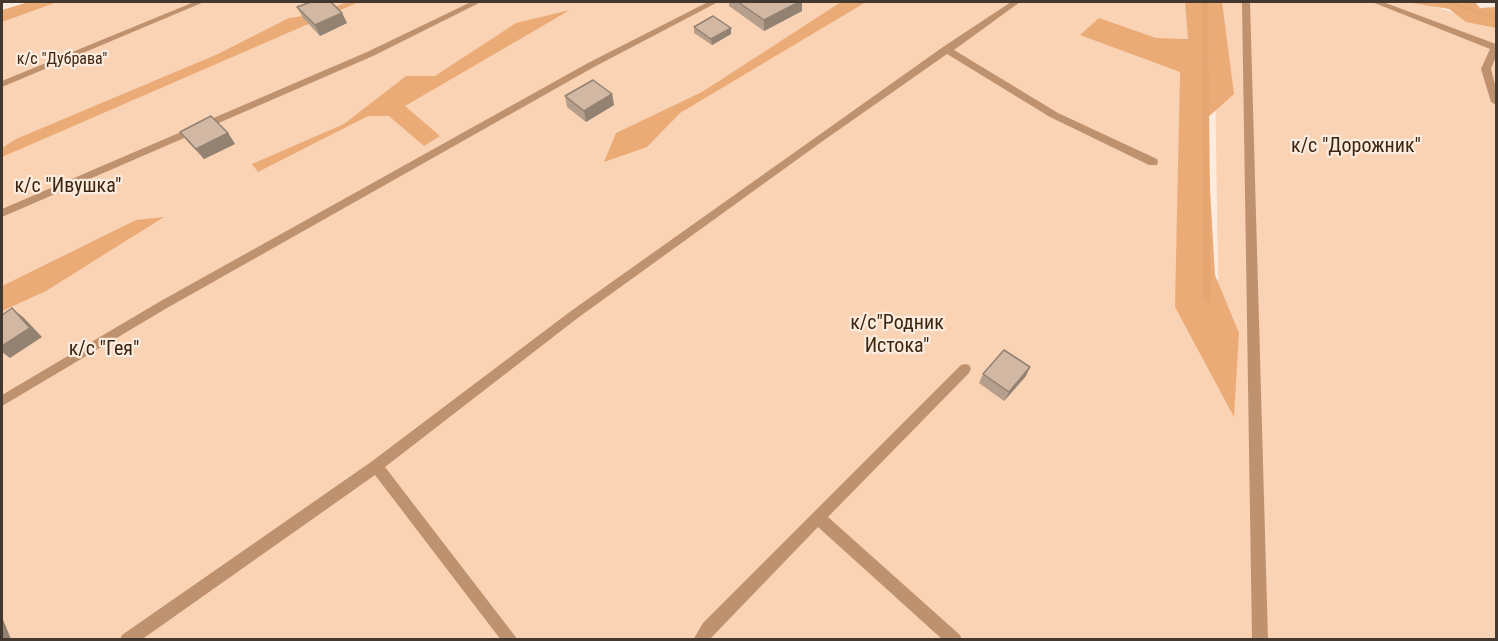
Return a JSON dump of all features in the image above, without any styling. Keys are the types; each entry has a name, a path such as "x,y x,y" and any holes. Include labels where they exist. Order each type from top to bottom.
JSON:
{"lane":[{"path":"2,84 200,2"},
{"path":"2,213 370,54 477,2"},
{"path":"2,400 225,270 591,66 714,2"},
{"path":"127,639 376,466 575,314 946,49 1016,2"},
{"path":"1246,2 1260,639"},
{"path":"1376,2 1496,47 1486,69 1497,102"},
{"path":"946,49 1054,115 1153,162"},
{"path":"700,639 708,628 964,369"},
{"path":"376,466 511,639"},
{"path":"818,517 955,639"}],"green space":[{"path":"45,2 1197,2 1219,347 1214,2 1421,2 1496,27 1496,639 2,639 2,19"}],"shaded area":[{"path":"29,2 57,2 2,22 2,10"},
{"path":"347,2 359,2 2,157 2,148 16,139 218,54 289,18 318,14"},
{"path":"841,2 866,2 680,113 647,147 604,162 616,133 702,92"},
{"path":"1185,2 1222,2 1234,94 1206,119 1215,275 1239,333 1234,417 1175,307 1180,72 1080,35 1099,18 1156,38 1188,39"},
{"path":"1406,2 1475,2 1480,8 1496,7 1496,28 1466,22 1449,9"},
{"path":"570,10 405,106 440,136 424,146 389,116 368,116 258,172 252,164 344,124 406,76 435,76 516,23"},
{"path":"164,217 46,291 2,311 2,286 136,220"}],"building":[{"path":"311,2 331,2 342,13 315,25 297,7"},
{"path":"738,2 799,2 764,20"},
{"path":"713,16 731,28 711,39 694,27"},
{"path":"593,80 612,94 584,111 565,96"},
{"path":"211,116 228,133 196,149 180,132"},
{"path":"12,308 30,328 2,346 2,315"},
{"path":"1004,350 1030,367 1009,392 983,374"}],"waterway":[{"path":"1205,2 1207,300"},
{"path":"1447,2 1496,18"}],"park label":[{"name":"к/с \"Дубрава\"","path":"62,60"},
{"name":"к/с \"Дорожник\"","path":"1356,147"},
{"name":"к/с \"Ивушка\"","path":"68,187"},
{"name":"к/с\"Родник Истока\"","path":"897,336"},
{"name":"к/с \"Гея\"","path":"104,350"}]}
